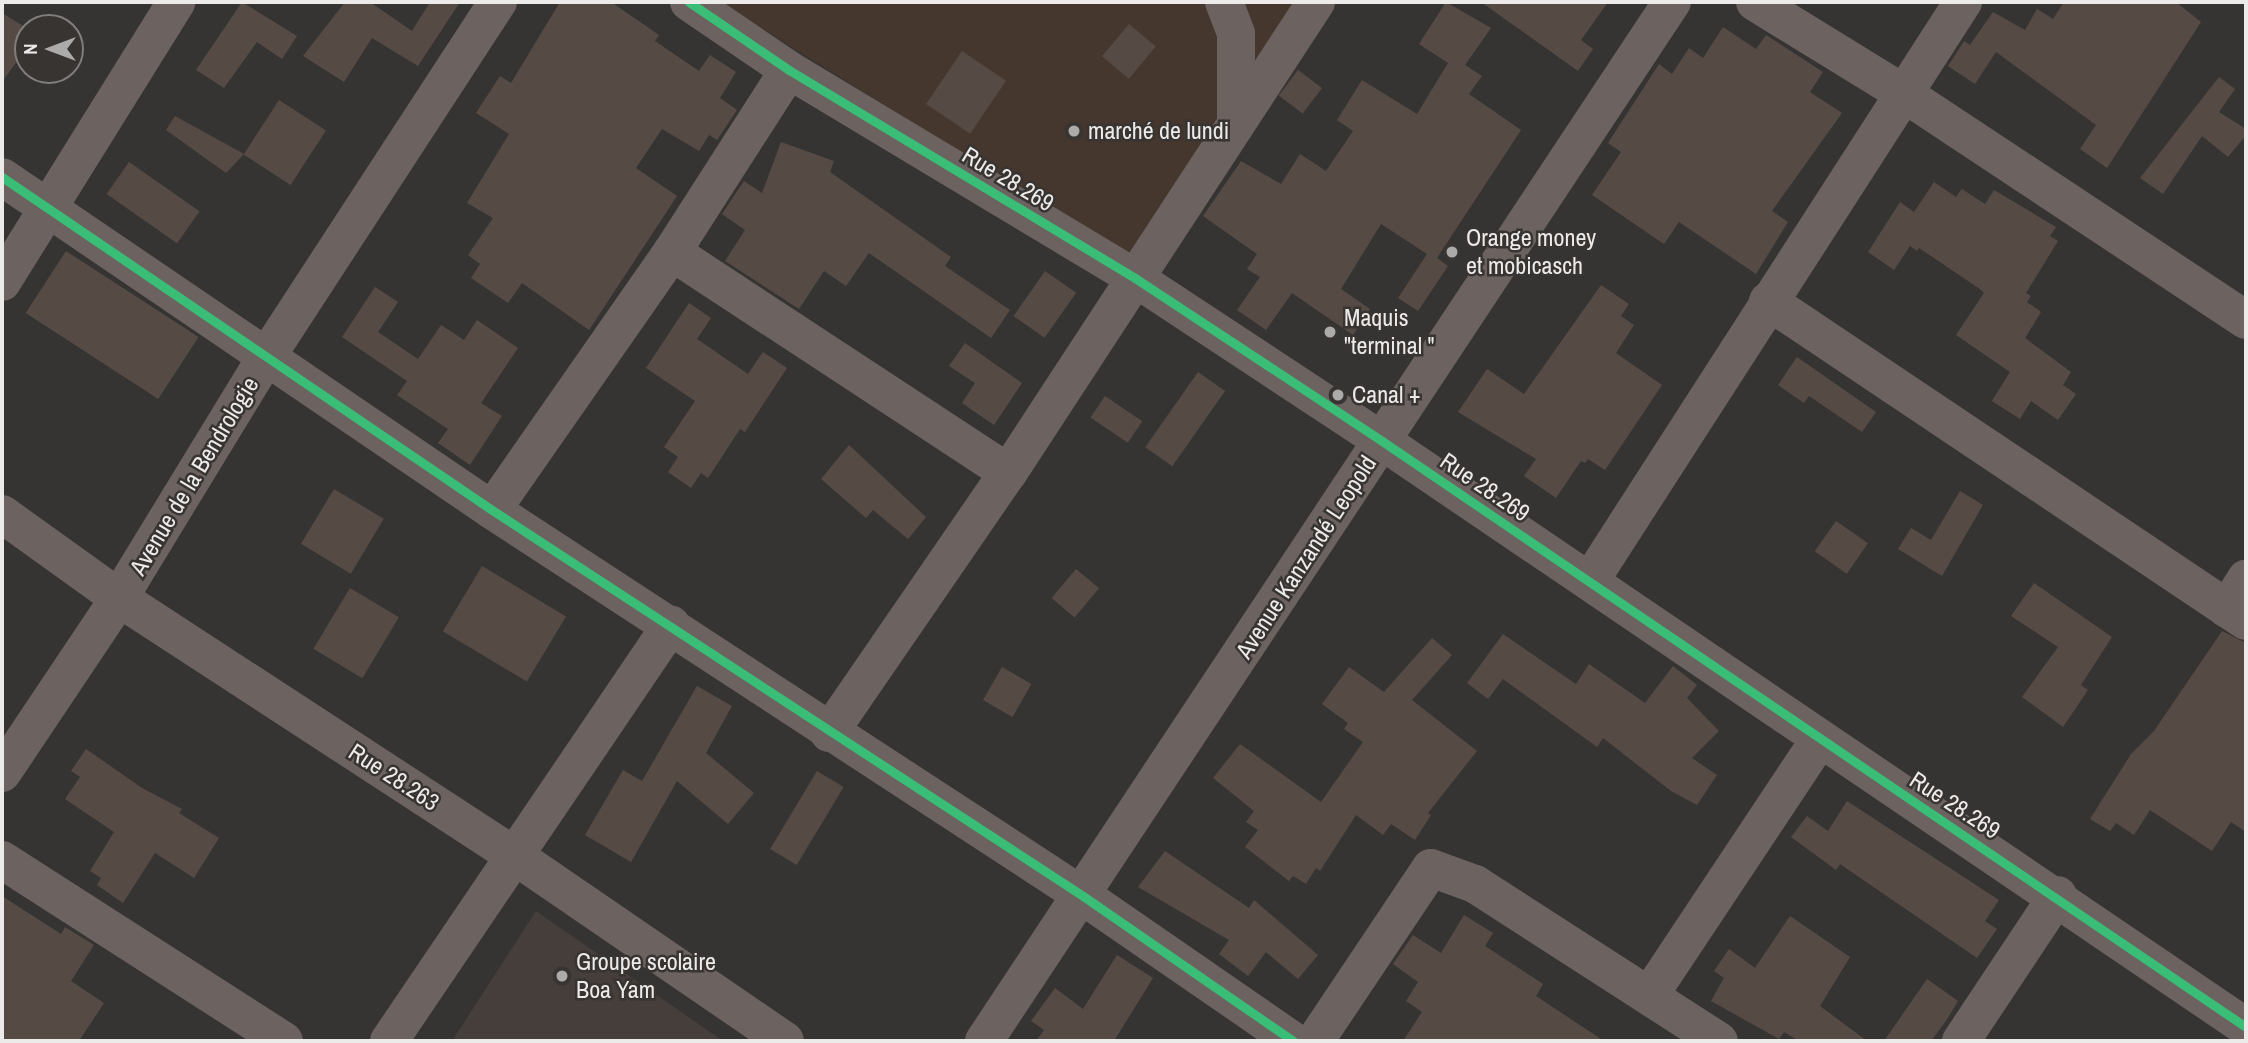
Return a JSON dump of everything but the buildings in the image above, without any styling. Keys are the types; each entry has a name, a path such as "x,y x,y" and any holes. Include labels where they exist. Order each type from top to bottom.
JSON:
{"street":[{"path":"2,282 176,2"},
{"name":"Avenue de la Bendrologie","path":"2,773 119,598 267,356 498,2"},
{"name":"Rue 28.269","path":"689,2 789,70 1135,278 1382,441 1820,739 2058,895 2243,1029"},
{"path":"1224,2 1236,34 1236,124"},
{"path":"830,733 1008,472 1316,2"},
{"name":"Avenue Kanzandé Leopold","path":"984,1041 1083,896 1672,2"},
{"path":"1755,2 1903,93 2246,320"},
{"path":"1590,581 1963,2"},
{"path":"492,510 673,252 789,70"},
{"path":"2,177 50,207 492,510 1083,896 1293,1041"},
{"path":"673,252 1008,472"},
{"path":"1768,301 2240,603"},
{"name":"Rue 28.263","path":"2,514 119,598 515,856 785,1041"},
{"path":"389,1041 671,625"},
{"path":"1651,993 1820,739"},
{"path":"2,860 284,1041"},
{"path":"1315,1041 1431,868 1475,884 1651,993 1719,1041"},
{"path":"1961,1041 2058,895"}],"shaded area":[{"name":"marché de lundi","path":"720,2 1307,2 1134,261"},
{"name":"Groupe scolaire Boa Yam","path":"536,911 723,1041 452,1041"}],"cycle path":[{"path":"689,2 789,70 1135,278 1382,441 2246,1027"},
{"path":"2,177 492,510 1083,896 1293,1041"}],"place":[{"name":"marché de lundi","path":"1074,131"},
{"name":"Orange money et mobicasch","path":"1452,252"},
{"name":"Maquis \"terminal \"","path":"1330,332"},
{"name":"Canal +","path":"1338,395"},
{"name":"Groupe scolaire Boa Yam","path":"562,976"}]}
